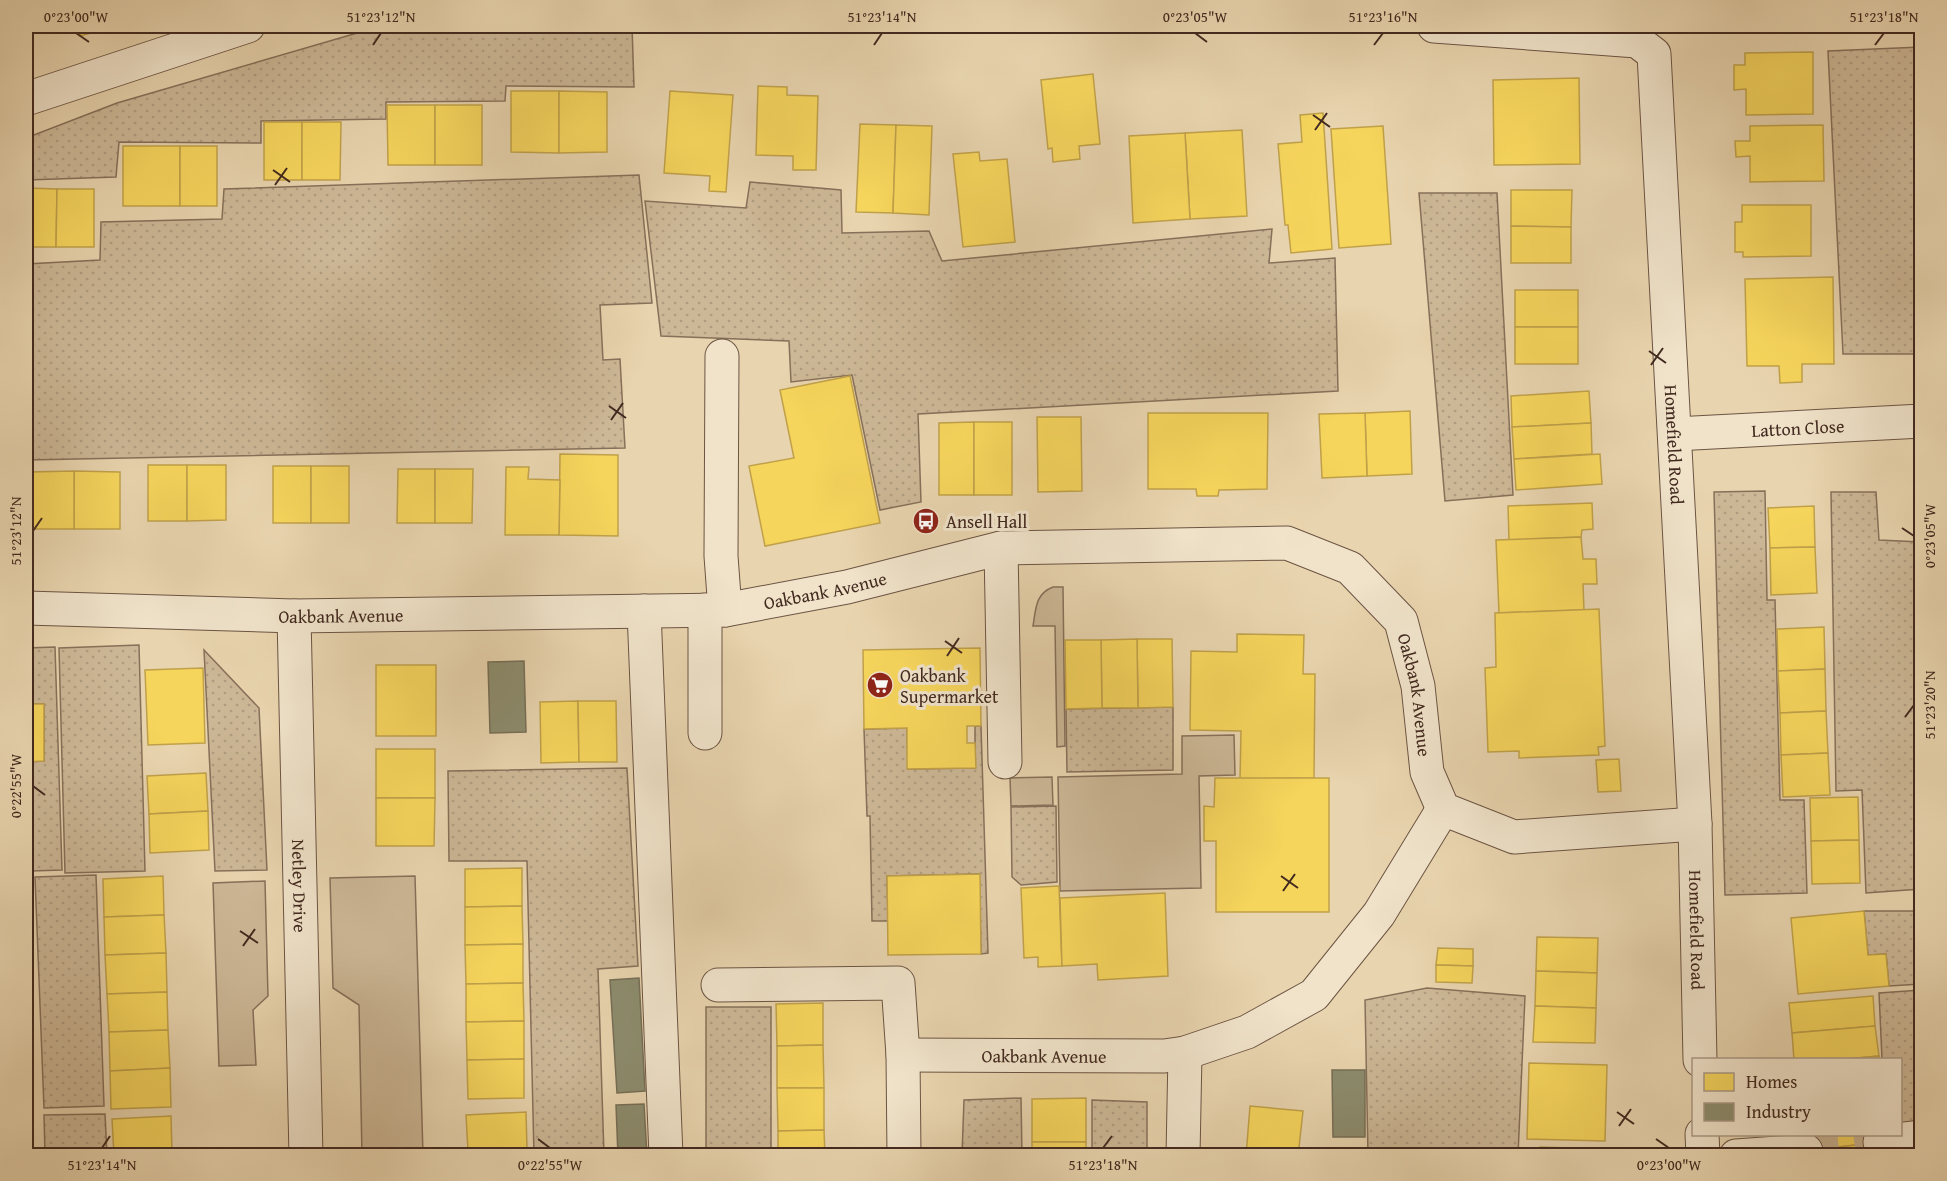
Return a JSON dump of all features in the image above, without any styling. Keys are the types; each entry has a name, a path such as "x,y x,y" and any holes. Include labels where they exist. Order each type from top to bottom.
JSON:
{"street":[{"path":"26,99 248,26"},
{"name":"Homefield Road","path":"1434,26 1637,41 1654,54 1695,824 1700,1058"},
{"path":"705,733 721,556 722,356"},
{"name":"Latton Close","path":"1675,434 1922,421"},
{"name":"Oakbank Avenue","path":"26,608 294,616 715,610 847,587 1001,548 1287,543 1350,568 1401,621 1418,686 1427,772 1443,809 1379,914 1314,994 1247,1032 1185,1053 1164,1056 903,1055"},
{"path":"1001,548 1005,762"},
{"path":"644,611 666,1155"},
{"name":"Netley Drive","path":"294,616 306,1155"},
{"path":"1443,809 1514,837 1695,824"},
{"path":"718,985 898,983 903,1055 904,1155"},
{"path":"1183,1155 1185,1053"},
{"path":"1702,1136 1702,1155"},
{"path":"1880,1142 1922,1137"},
{"path":"1736,1155 1806,1151"}],"shaded area":[{"path":"414,26 632,26 634,87 506,86 505,101 386,102 386,119 261,121 261,143 119,142 116,177 26,180 26,138 117,103 364,31"},
{"path":"1921,47 1921,354 1843,354 1828,51"},
{"path":"639,175 652,303 600,305 603,360 620,359 625,448 26,460 26,264 100,260 101,222 222,219 224,189"},
{"path":"750,182 841,190 842,233 929,231 942,261 1272,229 1269,263 1335,258 1338,391 918,414 921,502 880,510 852,375 791,382 789,341 661,336 645,201 746,208"},
{"path":"1419,193 1497,193 1513,495 1445,501"},
{"path":"1765,491 1767,600 1775,600 1780,800 1804,800 1807,893 1725,895 1714,492"},
{"path":"1831,492 1876,492 1879,540 1920,542 1919,572 1922,572 1921,889 1866,893 1862,790 1836,791"},
{"path":"1053,587 1063,587 1065,746 1057,747 1055,626 1033,626 1040,598"},
{"path":"139,645 145,871 65,873 59,648"},
{"path":"55,647 62,870 31,871 31,854 26,847 26,762 44,761 44,704 26,704 26,648"},
{"path":"204,650 259,708 267,870 215,871"},
{"path":"1173,707 1173,770 1067,772 1066,709"},
{"path":"975,726 981,726 988,953 981,954 979,874 887,876 888,921 872,921 870,816 867,816 864,729 907,728 908,769 975,768"},
{"path":"1234,735 1235,775 1199,776 1201,888 1060,891 1058,777 1182,774 1182,736"},
{"path":"627,768 638,966 598,969 604,1155 534,1155 527,861 449,861 448,771"},
{"path":"1052,777 1053,805 1011,806 1010,778"},
{"path":"1056,806 1057,882 1021,885 1012,877 1011,807"},
{"path":"96,875 104,1106 44,1108 35,877"},
{"path":"415,876 423,1155 362,1155 359,1005 333,988 330,878"},
{"path":"265,881 268,996 253,1010 256,1065 219,1066 213,883"},
{"path":"1864,911 1921,911 1921,984 1889,986 1886,954 1868,955"},
{"path":"1427,988 1525,996 1518,1155 1368,1155 1365,1000"},
{"path":"1921,990 1921,1127 1902,1129 1902,1058 1882,1058 1879,993"},
{"path":"706,1007 771,1007 771,1155 706,1155"},
{"path":"1021,1098 1022,1155 962,1155 964,1100"},
{"path":"1092,1100 1147,1102 1147,1155 1092,1155"},
{"path":"105,1114 107,1155 45,1155 44,1115"}],"building: Homes":[{"path":"81,26 117,26 80,36"},
{"path":"1813,52 1813,114 1746,115 1746,89 1734,90 1734,65 1745,65 1745,53"},
{"path":"1093,74 1100,144 1079,146 1080,159 1053,162 1052,148 1048,149 1041,80"},
{"path":"1579,78 1580,164 1494,165 1493,80"},
{"path":"758,86 787,87 787,95 818,96 816,170 793,170 793,156 756,155"},
{"path":"511,91 559,91 559,153 511,152"},
{"path":"559,91 607,92 607,152 559,153"},
{"path":"670,91 733,95 726,192 709,191 710,176 664,173"},
{"path":"387,105 435,105 435,165 388,165"},
{"path":"435,105 482,105 482,165 435,165"},
{"path":"1323,113 1332,249 1291,253 1288,225 1285,225 1278,144 1302,142 1300,115"},
{"path":"264,122 302,122 302,180 264,180"},
{"path":"302,122 341,122 340,180 302,180"},
{"path":"860,124 896,125 893,213 856,212"},
{"path":"896,125 932,126 929,215 893,213"},
{"path":"1823,125 1824,181 1750,182 1750,156 1736,157 1735,141 1750,141 1750,126"},
{"path":"1383,126 1391,244 1339,248 1331,129"},
{"path":"1242,130 1247,216 1190,219 1185,133"},
{"path":"1185,133 1190,219 1133,223 1129,136"},
{"path":"123,146 180,146 180,206 123,206"},
{"path":"180,146 217,146 217,206 180,206"},
{"path":"979,152 980,161 1007,159 1015,242 963,247 953,154"},
{"path":"26,188 57,189 56,247 26,247"},
{"path":"57,189 94,189 94,247 56,247"},
{"path":"1511,190 1572,190 1571,227 1511,226"},
{"path":"1742,205 1811,205 1811,256 1743,257 1743,252 1735,252 1735,222 1742,222"},
{"path":"1511,226 1571,227 1571,263 1511,263"},
{"path":"1833,277 1834,364 1802,364 1802,382 1780,383 1779,366 1747,366 1745,279"},
{"path":"1515,290 1578,290 1578,327 1515,327"},
{"path":"1515,327 1578,327 1578,364 1515,364"},
{"path":"850,376 880,523 765,546 749,466 794,458 780,390"},
{"path":"1589,391 1591,423 1512,427 1511,396"},
{"path":"1410,411 1412,474 1367,476 1365,413"},
{"path":"1148,413 1268,413 1267,489 1219,490 1218,496 1197,496 1196,489 1148,489"},
{"path":"1365,413 1367,476 1322,478 1319,414"},
{"path":"1037,417 1081,417 1082,491 1038,492"},
{"path":"974,422 974,495 939,495 939,423"},
{"path":"974,422 1012,422 1012,495 974,495"},
{"path":"1591,423 1592,454 1514,459 1512,427"},
{"path":"560,454 618,455 618,536 559,535"},
{"path":"1600,454 1602,484 1516,490 1514,459"},
{"path":"148,465 187,465 187,521 148,521"},
{"path":"187,465 226,465 226,520 187,521"},
{"path":"273,466 311,466 311,523 273,523"},
{"path":"311,466 349,466 349,523 311,523"},
{"path":"506,467 529,467 528,479 560,480 559,535 505,535"},
{"path":"398,469 435,469 435,523 397,523"},
{"path":"435,469 473,469 472,523 435,523"},
{"path":"74,471 120,472 120,529 74,529"},
{"path":"74,471 74,529 28,529 28,472"},
{"path":"1592,503 1593,529 1582,530 1581,537 1509,540 1508,506"},
{"path":"1814,506 1815,547 1770,548 1768,508"},
{"path":"1581,537 1583,559 1596,559 1597,584 1583,584 1584,610 1499,613 1496,540"},
{"path":"1815,547 1817,593 1771,595 1770,548"},
{"path":"1599,609 1605,746 1598,747 1599,755 1519,758 1519,751 1488,752 1485,668 1496,667 1495,613"},
{"path":"1824,627 1825,669 1778,671 1777,629"},
{"path":"1237,634 1304,635 1303,674 1315,674 1314,778 1240,779 1241,731 1190,730 1191,651 1237,652"},
{"path":"1137,639 1172,639 1173,707 1138,708"},
{"path":"1137,639 1138,708 1102,708 1101,640"},
{"path":"1065,640 1101,640 1102,708 1066,709"},
{"path":"980,648 981,726 967,726 967,743 975,743 976,768 907,769 907,728 864,729 863,650"},
{"path":"376,665 436,665 436,736 376,736"},
{"path":"203,668 205,743 148,745 145,670"},
{"path":"1825,669 1826,711 1780,713 1778,671"},
{"path":"578,701 579,762 541,763 540,702"},
{"path":"578,701 616,701 617,762 579,762"},
{"path":"26,704 44,704 44,761 26,762"},
{"path":"1826,711 1828,753 1781,755 1780,713"},
{"path":"376,749 435,749 435,798 376,798"},
{"path":"1828,753 1830,795 1783,797 1781,755"},
{"path":"1619,759 1621,791 1598,792 1596,760"},
{"path":"206,773 208,811 149,814 147,776"},
{"path":"1215,778 1329,778 1329,912 1216,912 1216,841 1204,841 1204,806 1214,807"},
{"path":"1858,797 1859,840 1811,841 1810,798"},
{"path":"376,798 435,798 434,846 376,846"},
{"path":"208,811 209,850 150,853 149,814"},
{"path":"1859,840 1860,883 1812,884 1811,841"},
{"path":"522,868 522,906 465,907 465,869"},
{"path":"980,874 981,954 888,955 887,876"},
{"path":"163,876 164,915 104,917 103,879"},
{"path":"1059,886 1062,966 1038,967 1038,957 1024,958 1021,888"},
{"path":"1165,893 1168,976 1098,980 1097,964 1062,966 1060,898"},
{"path":"522,906 523,944 465,945 465,907"},
{"path":"1864,911 1868,955 1886,954 1889,986 1798,994 1791,918"},
{"path":"164,915 166,953 105,955 104,917"},
{"path":"1537,937 1598,938 1597,973 1536,971"},
{"path":"523,944 523,983 466,984 465,945"},
{"path":"1438,948 1473,949 1473,966 1436,965"},
{"path":"166,953 167,992 107,994 105,955"},
{"path":"1436,965 1473,966 1472,983 1436,982"},
{"path":"1536,971 1597,973 1596,1008 1535,1006"},
{"path":"523,983 524,1021 466,1022 466,984"},
{"path":"167,992 168,1030 109,1032 107,994"},
{"path":"1873,996 1875,1026 1792,1033 1789,1003"},
{"path":"823,1003 823,1045 777,1046 776,1004"},
{"path":"1535,1006 1596,1008 1595,1043 1533,1042"},
{"path":"524,1021 524,1059 467,1060 466,1022"},
{"path":"1875,1026 1879,1056 1794,1058 1792,1033"},
{"path":"168,1030 170,1068 110,1071 109,1032"},
{"path":"823,1045 824,1088 777,1088 777,1046"},
{"path":"524,1059 524,1098 468,1099 467,1060"},
{"path":"1529,1063 1607,1065 1605,1141 1527,1139"},
{"path":"170,1068 171,1107 111,1109 110,1071"},
{"path":"777,1088 824,1088 824,1130 778,1131"},
{"path":"1086,1098 1086,1142 1032,1142 1032,1099"},
{"path":"1250,1106 1303,1111 1298,1156 1246,1156"},
{"path":"526,1112 527,1149 468,1151 466,1115"},
{"path":"171,1116 172,1154 114,1156 112,1119"},
{"path":"824,1130 825,1156 778,1156 778,1131"},
{"path":"1804,1136 1879,1136 1880,1142 1806,1151"},
{"path":"1032,1142 1086,1142 1086,1156 1032,1156"},
{"path":"1880,1142 1881,1156 1806,1156 1806,1151"},
{"path":"1540,1147 1600,1149 1600,1156 1539,1156"},
{"path":"527,1149 527,1156 468,1156 468,1151"}],"building: Industry":[{"path":"524,661 526,732 490,733 488,662"},
{"path":"639,978 645,1091 617,1093 610,980"},
{"path":"1332,1070 1365,1070 1365,1137 1333,1137"},
{"path":"644,1104 647,1156 618,1156 616,1105"}],"tunnel":[{"path":"1806,1151 1880,1142"}],"place":[{"name":"Ansell Hall","path":"926,521"},
{"name":"Oakbank Supermarket","path":"880,685"}]}
